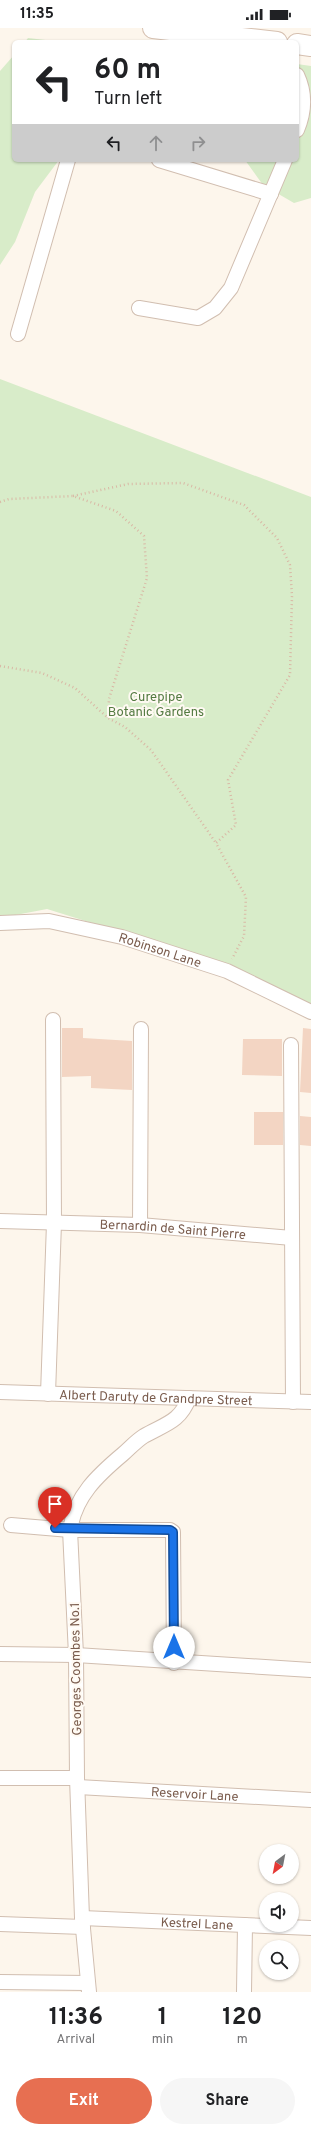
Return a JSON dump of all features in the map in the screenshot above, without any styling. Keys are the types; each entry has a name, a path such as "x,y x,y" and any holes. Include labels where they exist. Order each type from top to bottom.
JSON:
{"street":[{"path":"153,28 259,40"},
{"path":"299,44 311,46"},
{"path":"299,79 304,100 303,116 299,125"},
{"path":"18,334 67,162"},
{"path":"166,162 271,194"},
{"path":"139,308 198,318 215,308 231,288 284,162"},
{"name":"Robinson Lane","path":"0,924 50,921 122,937 227,971 311,1012"},
{"path":"48,1394 54,1223 53,1020"},
{"path":"140,1225 141,1029"},
{"path":"291,1045 293,1402"},
{"name":"Bernardin de Saint Pierre","path":"0,1221 140,1225 292,1238"},
{"name":"Albert Daruty de Grandpre Street","path":"0,1392 311,1402"},
{"name":"Georges Coombes No.1","path":"88,1987 82,1922 77,1783 76,1655 70,1530 72,1516 87,1488 103,1471 142,1437 179,1417 189,1398"},
{"path":"11,1525 70,1530 170,1530 173,1532 174,1663"},
{"path":"0,1654 76,1655 174,1663 311,1670"},
{"name":"Reservoir Lane","path":"0,1778 311,1800"},
{"name":"Kestrel Lane","path":"0,1924 82,1922 245,1925 311,1928"},
{"path":"244,1992 245,1925"},
{"path":"0,1982 88,1987"}],"path":[{"path":"0,502 9,499 73,496 128,484 183,483 244,505 277,538 290,565 292,596 290,676 228,780 236,825 216,843"},
{"path":"73,496 116,510 144,536 147,578 109,699 108,718"},
{"path":"0,666 42,673 75,688 108,718 125,727 151,750 216,843 246,897 244,936 227,971"}],"green space":[{"path":"28,38 46,40 26,40"},
{"path":"12,57 12,162 58,162 35,192 15,242 0,265 0,71"},
{"path":"299,64 311,66 311,198 294,203 263,185 246,162 299,162"},
{"name":"Curepipe Botanic Gardens","path":"0,379 311,497 311,1004 217,962 47,909 0,918"}],"building":[{"path":"62,1028 83,1028 83,1038 132,1041 132,1090 91,1088 91,1076 62,1077"},
{"path":"303,1028 311,1029 311,1093 300,1092"},
{"path":"243,1039 282,1039 282,1076 242,1075"},
{"path":"254,1112 283,1112 283,1145 254,1145"},
{"path":"300,1116 311,1117 311,1146 300,1145"}],"route":[{"path":"55,1528 70,1530 170,1530 173,1532 174,1647"}]}
